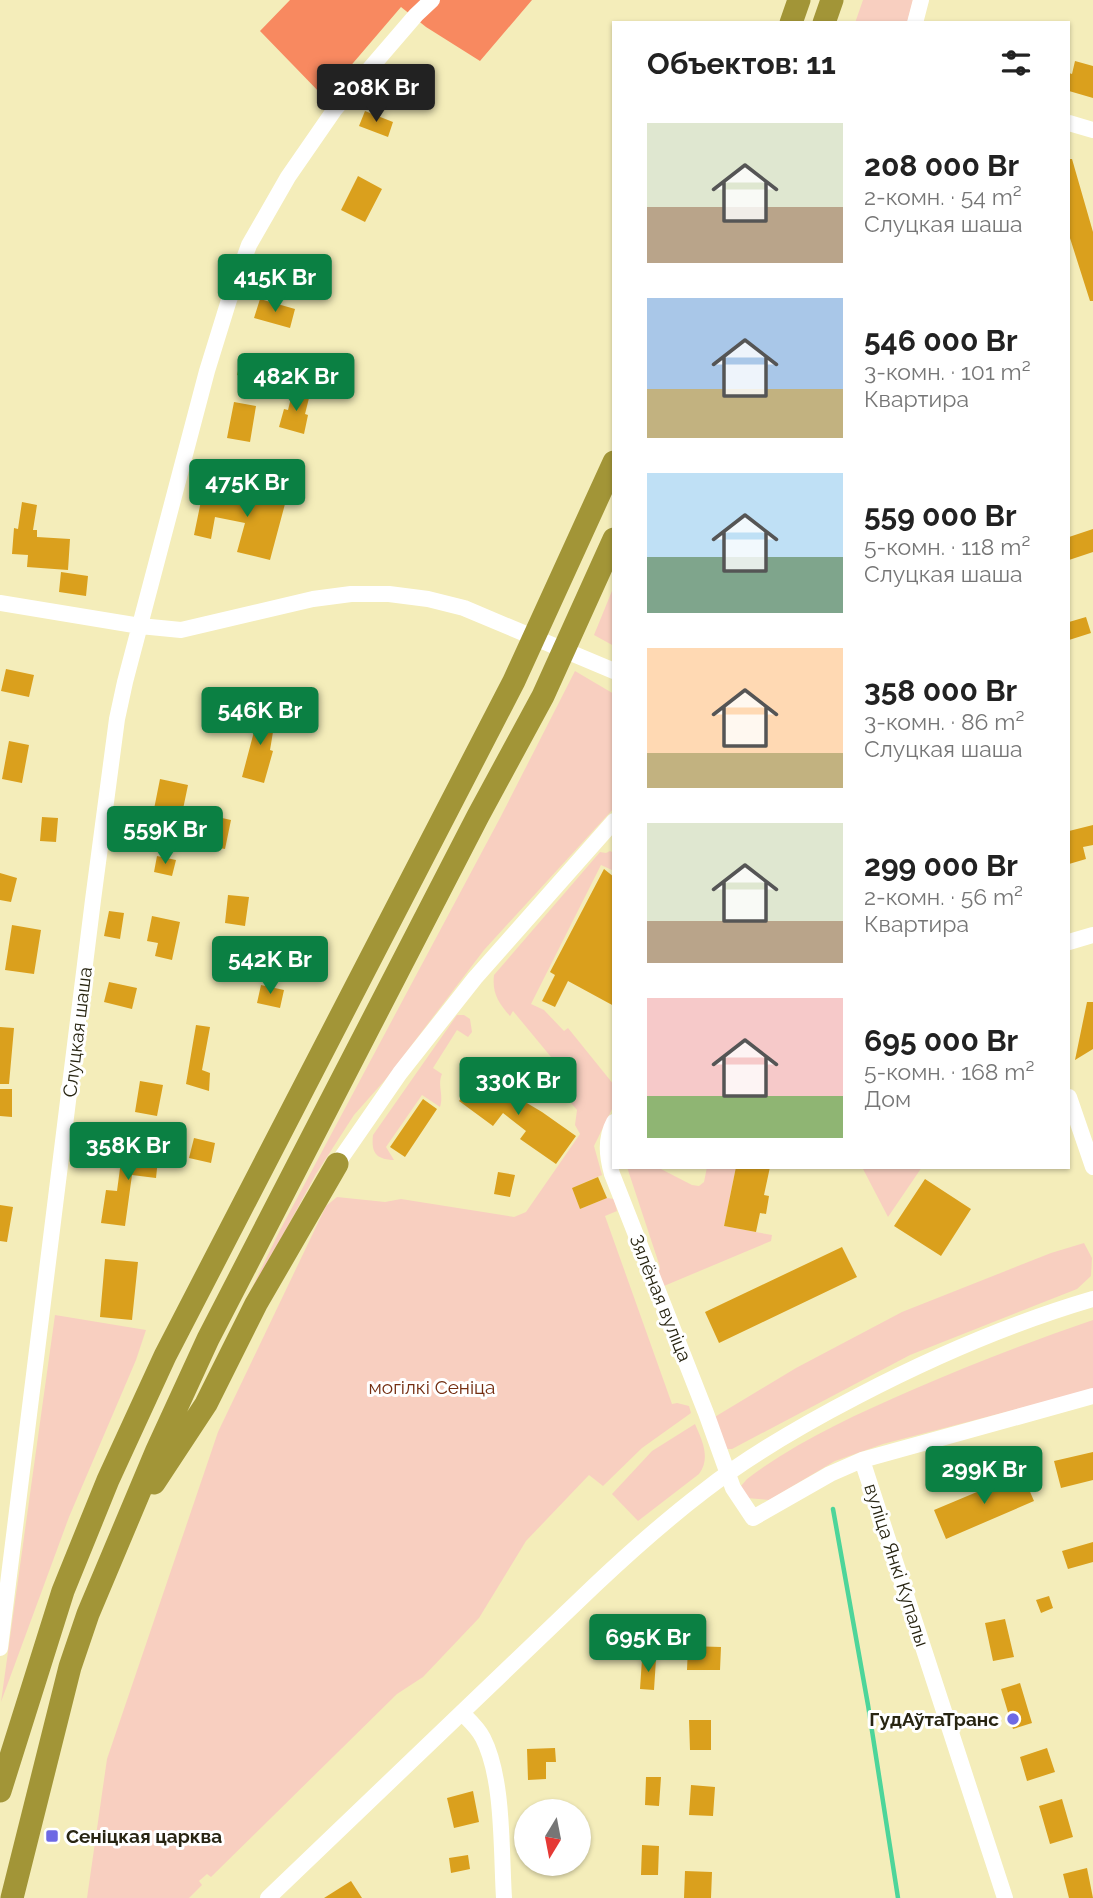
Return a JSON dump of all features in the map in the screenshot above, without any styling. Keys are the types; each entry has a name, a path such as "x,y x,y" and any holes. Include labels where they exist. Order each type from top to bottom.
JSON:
{"highway":[{"path":"791,21 799,0"},
{"path":"825,21 832,0"},
{"path":"0,1791 64,1591 108,1480 160,1368 264,1161 514,681 612,466"},
{"path":"12,1898 70,1667 88,1615 157,1450 208,1339 478,816 543,696 612,543"},
{"path":"122,1533 206,1404 256,1304 337,1164"}],"street":[{"name":"Слуцкая шаша","path":"0,1647 117,719 140,626 207,371 249,246 288,177 335,110 432,0"},
{"path":"916,21 921,0"},
{"path":"1070,123 1093,130"},
{"path":"0,603 181,630 313,598 389,594 428,599 464,608 612,670"},
{"path":"337,1164 400,1073 475,978 608,837"},
{"path":"1070,943 1093,935"},
{"path":"1070,1100 1093,1167"},
{"name":"Зялёная вуліца","path":"612,1129 607,1158 612,1174 733,1488 754,1518 830,1474 862,1460"},
{"path":"268,1898 644,1539 728,1474 810,1421 910,1369 978,1339 1093,1299"},
{"name":"вуліца Янкі Купалы","path":"1005,1898 862,1460 1093,1396"},
{"path":"462,1713 482,1735 489,1751 497,1791 504,1898"}],"green space":[{"path":"863,0 913,0 908,21 856,21"},
{"path":"612,591 612,645 594,635"},
{"path":"575,671 612,693 612,810 484,950 385,1080 354,1115 316,1174 229,1335 279,1232 500,818"},
{"name":"могілкі Сеніца","path":"600,852 612,852 612,870 601,865 531,1004 544,1010 564,1031 568,1028 612,1083 612,1109 594,1146 602,1175 572,1188 580,1209 607,1198 614,1199 617,1211 605,1216 672,1404 689,1406 691,1413 642,1448 603,1486 589,1475 526,1541 479,1618 423,1677 397,1694 211,1877 207,1874 199,1881 202,1885 189,1898 87,1898 107,1759 218,1432 326,1206 337,1197 385,1202 401,1199 514,1217 526,1212 580,1134 575,1125 577,1110 550,1078 561,1069 513,1011 510,1016 502,1006 495,992 494,975"},
{"path":"457,1015 470,1019 472,1032 468,1037 457,1030 433,1068 442,1074 440,1107 422,1095 386,1147 394,1160 379,1156 374,1151 373,1135"},
{"path":"628,1169 661,1169 699,1186 704,1182 707,1169 736,1169 724,1226 772,1235 771,1241 664,1286 657,1270 660,1267"},
{"path":"863,1169 921,1169 888,1217"},
{"path":"1084,1243 1092,1258 1091,1276 1077,1289 910,1355 732,1449 727,1449 713,1418 796,1368 902,1312 1051,1253"},
{"path":"55,1315 146,1330 136,1360 69,1517 1,1702"},
{"path":"1093,1320 1093,1389 883,1444 835,1461 769,1500 747,1498 741,1486 766,1465 848,1419 957,1371"},
{"path":"695,1424 703,1443 703,1468 699,1474 638,1521 612,1494 652,1451"}],"shaded area":[{"path":"290,0 532,0 480,61 426,27 401,7 324,97 260,31"}],"building":[{"path":"1075,61 1093,66 1093,98 1070,91 1070,73 1072,74"},
{"path":"392,65 404,68 398,90 386,87"},
{"path":"365,111 393,122 388,137 359,126"},
{"path":"1070,159 1093,232 1093,301 1090,301 1070,238"},
{"path":"358,176 382,189 365,222 341,210"},
{"path":"260,299 295,309 290,328 254,318"},
{"path":"242,355 272,362 267,382 237,375"},
{"path":"307,368 330,374 326,387 303,382"},
{"path":"293,390 310,394 304,434 279,427 284,409 288,410"},
{"path":"234,402 256,406 250,442 227,438"},
{"path":"271,484 289,489 270,560 237,552 245,523 215,517 211,539 194,535 201,501 214,503 217,491 267,501"},
{"path":"22,502 37,505 33,530 37,530 37,537 70,539 68,570 27,567 28,555 12,554 14,528 18,529"},
{"path":"1093,529 1093,552 1070,560 1070,537"},
{"path":"61,572 88,576 86,596 59,592"},
{"path":"1086,617 1091,633 1070,640 1070,622"},
{"path":"6,669 34,675 29,697 1,691"},
{"path":"252,710 276,714 270,750 273,751 264,783 242,777 256,724 249,723"},
{"path":"9,741 29,745 22,783 2,779"},
{"path":"160,779 188,785 182,814 154,809"},
{"path":"204,814 231,820 225,849 198,844"},
{"path":"42,817 58,818 56,842 40,841"},
{"path":"1093,825 1093,845 1083,847 1086,859 1070,864 1070,831"},
{"path":"157,856 176,860 172,876 154,872"},
{"path":"604,869 612,875 612,1005 568,981 555,1007 542,1001 555,975 550,972"},
{"path":"0,873 17,878 11,902 0,900"},
{"path":"228,895 249,897 245,926 225,923"},
{"path":"109,911 124,913 120,939 104,936"},
{"path":"152,916 180,922 172,960 155,956 158,943 147,941"},
{"path":"12,925 41,930 34,974 5,970"},
{"path":"109,982 137,988 132,1009 104,1002"},
{"path":"261,985 284,990 280,1008 257,1003"},
{"path":"1087,1002 1093,1002 1093,1049 1075,1060"},
{"path":"196,1025 210,1027 202,1070 210,1073 209,1091 186,1084"},
{"path":"0,1027 14,1028 9,1084 0,1084"},
{"path":"481,1072 576,1136 556,1164 520,1139 526,1131 503,1113 493,1126 459,1101"},
{"path":"140,1081 163,1085 157,1116 135,1112"},
{"path":"0,1089 12,1089 12,1117 0,1116"},
{"path":"423,1099 437,1109 405,1157 390,1147"},
{"path":"194,1138 215,1143 211,1163 189,1158"},
{"path":"123,1146 159,1150 156,1178 132,1175 125,1226 101,1223 106,1190 117,1191"},
{"path":"736,1169 770,1169 764,1195 769,1196 766,1214 760,1213 756,1232 724,1226"},
{"path":"498,1172 515,1175 510,1197 494,1194"},
{"path":"598,1177 607,1198 580,1209 572,1188"},
{"path":"925,1179 971,1209 941,1256 894,1226"},
{"path":"0,1205 13,1207 7,1242 0,1241"},
{"path":"842,1247 857,1277 719,1343 705,1312"},
{"path":"105,1259 138,1262 132,1320 100,1317"},
{"path":"1093,1452 1093,1480 1061,1488 1054,1461"},
{"path":"1022,1473 1034,1501 946,1539 934,1510"},
{"path":"1093,1542 1093,1562 1068,1569 1062,1551"},
{"path":"1049,1596 1053,1608 1041,1613 1036,1600"},
{"path":"1005,1619 1014,1657 993,1661 985,1623"},
{"path":"688,1646 721,1647 720,1670 687,1670"},
{"path":"642,1659 656,1659 654,1690 640,1689"},
{"path":"1020,1683 1032,1723 1013,1729 1001,1689"},
{"path":"689,1720 711,1720 711,1750 690,1750"},
{"path":"555,1748 556,1762 546,1762 546,1779 528,1780 527,1749"},
{"path":"1047,1748 1055,1772 1027,1781 1020,1757"},
{"path":"646,1777 661,1777 659,1806 645,1805"},
{"path":"691,1785 715,1787 713,1816 689,1815"},
{"path":"473,1791 479,1822 454,1828 447,1798"},
{"path":"1062,1799 1073,1837 1050,1844 1039,1806"},
{"path":"642,1845 659,1846 658,1875 641,1875"},
{"path":"468,1855 470,1869 451,1873 449,1858"},
{"path":"1087,1868 1093,1898 1069,1898 1063,1874"},
{"path":"685,1871 712,1872 711,1898 684,1898"},
{"path":"351,1881 362,1898 324,1898"}],"waterway":[{"path":"833,1509 868,1705 898,1898"}],"place":[{"name":"ГудАўтаТранс","path":"1013,1719"},
{"name":"Сеніцкая царква","path":"52,1836"}]}
